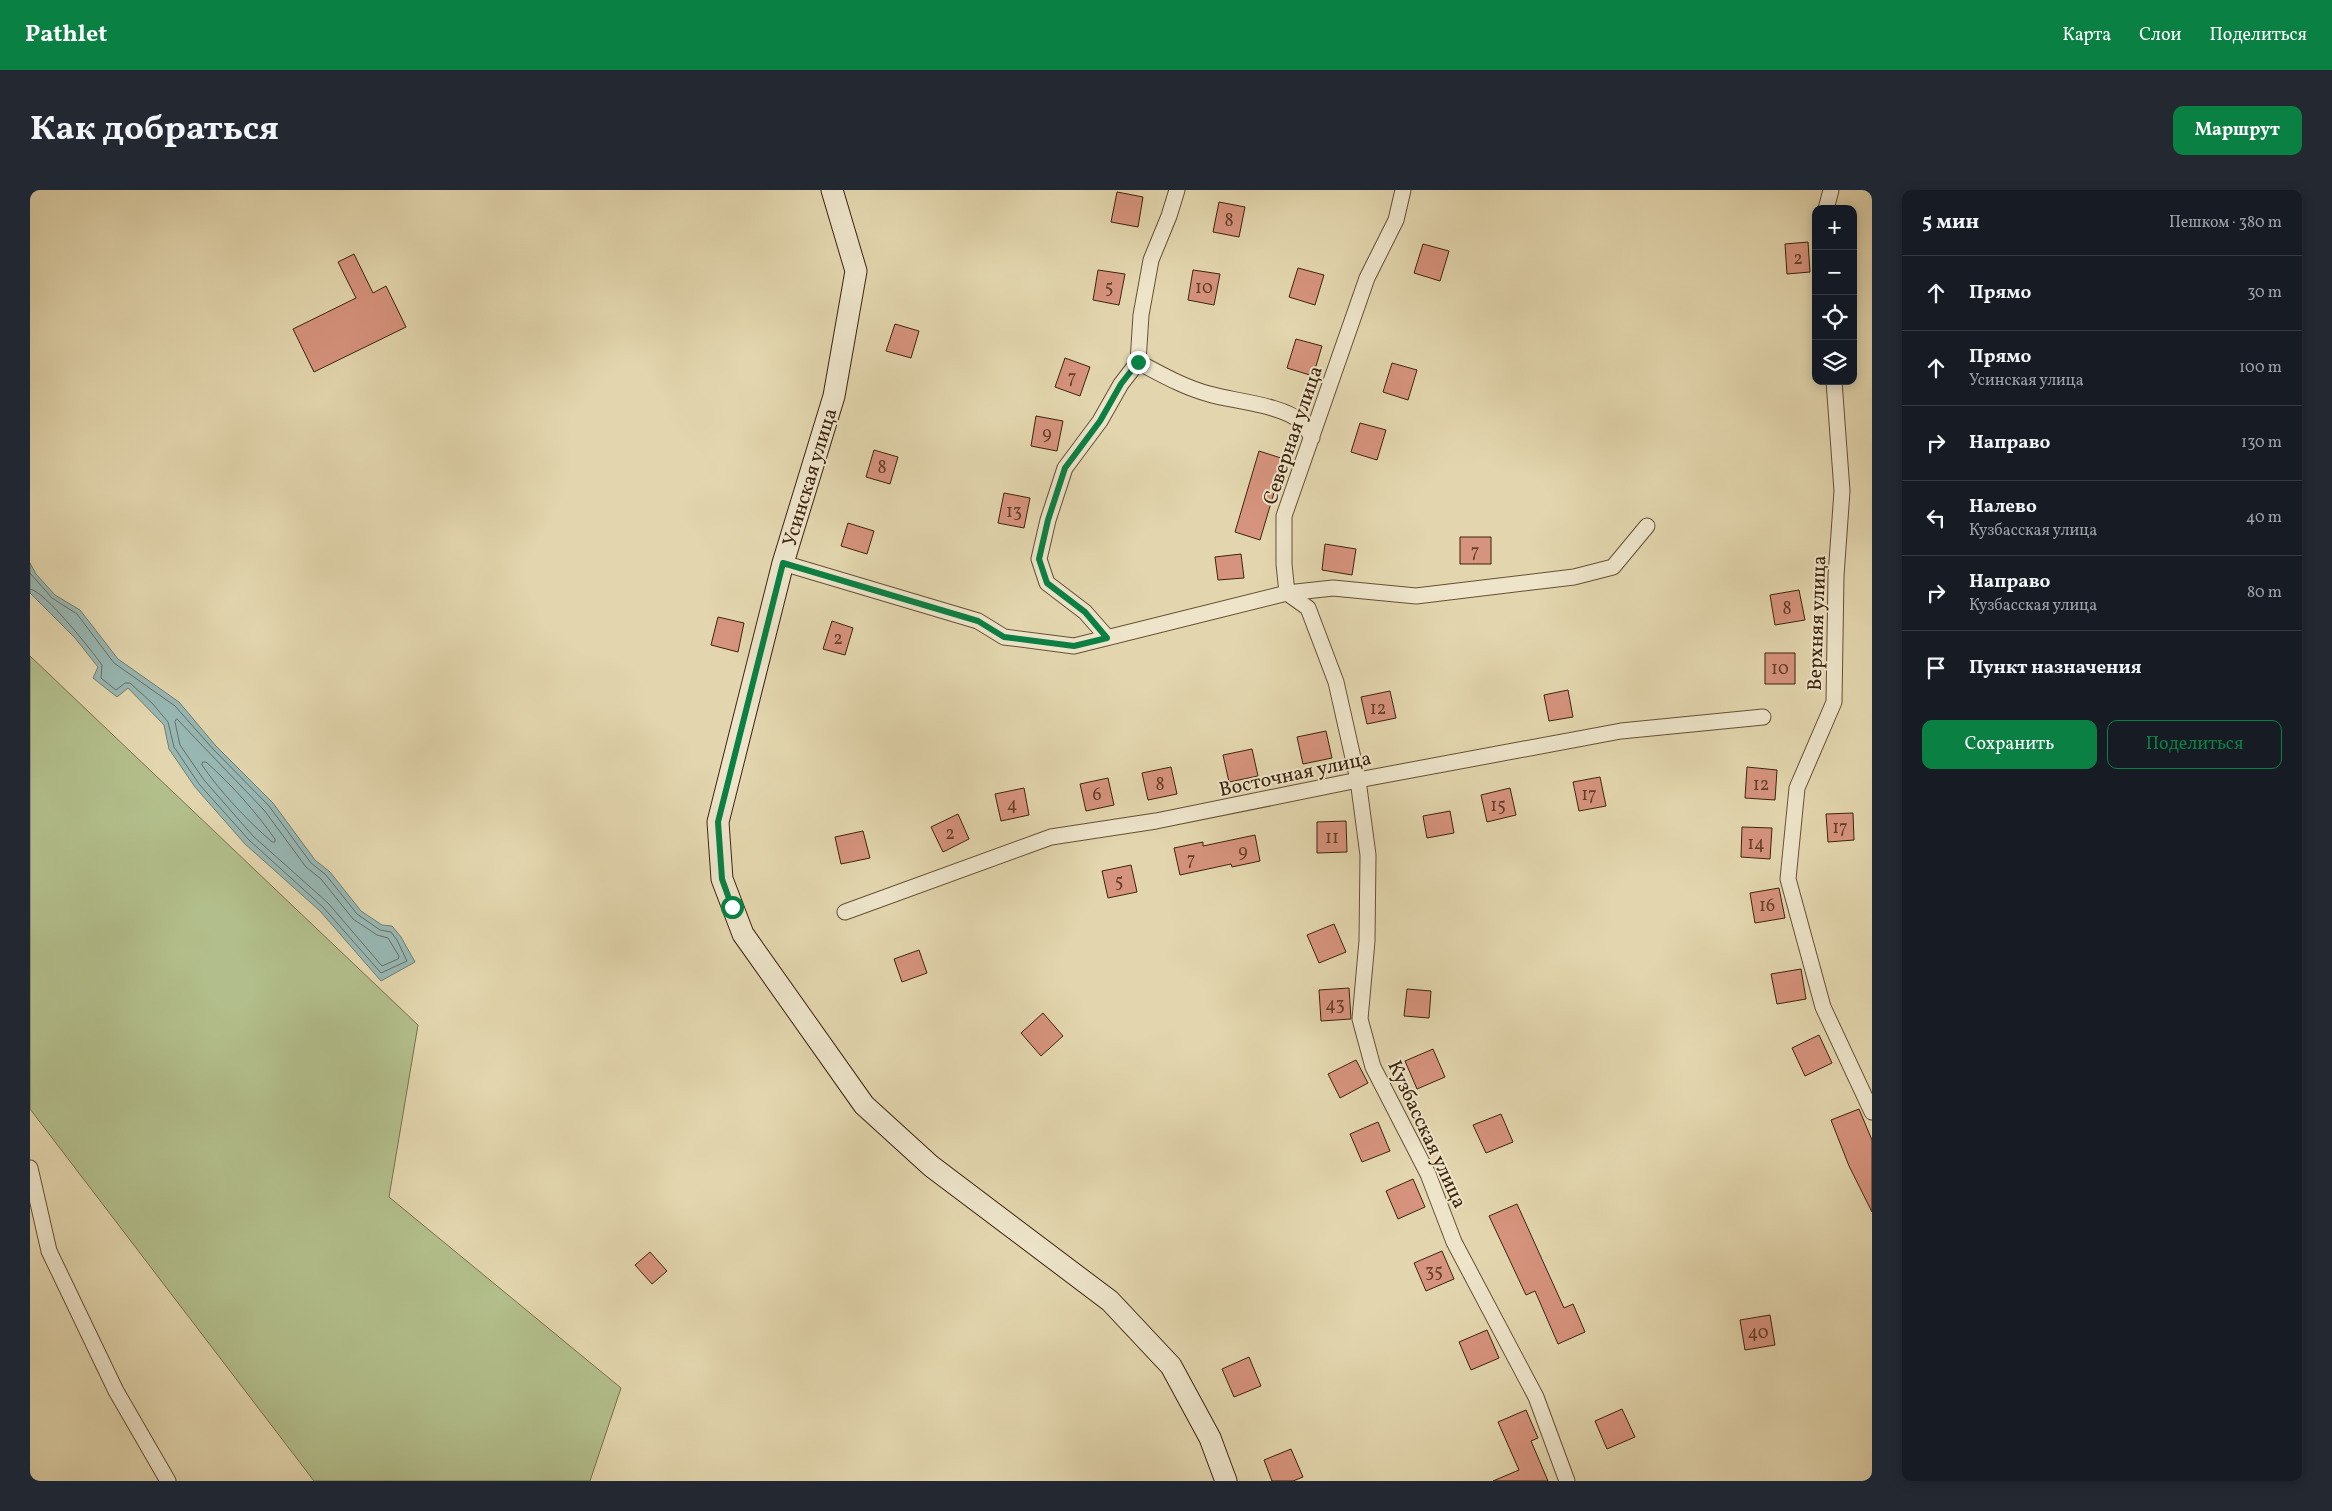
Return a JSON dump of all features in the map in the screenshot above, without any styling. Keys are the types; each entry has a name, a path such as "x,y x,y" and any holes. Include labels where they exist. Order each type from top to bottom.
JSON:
{"street":[{"name":"Усинская улица","path":"832,190 856,271 834,396 783,563 718,822 722,879 743,934 864,1105 932,1166 1110,1302 1171,1366 1210,1438 1226,1481"},
{"path":"1107,638 1085,612 1047,583 1039,559 1048,520 1065,468 1100,421 1121,384 1138,362 1141,315 1151,260 1169,216 1177,190"},
{"name":"Северная улица","path":"1287,593 1284,564 1284,516 1367,278 1396,220 1403,190"},
{"path":"1827,205 1831,190"},
{"path":"1138,362 1172,381 1209,394 1283,412 1301,421 1312,438"},
{"name":"Верхняя улица","path":"1834,385 1842,491 1836,576 1834,702 1797,788 1788,879 1823,1007 1872,1112"},
{"path":"783,563 978,621 1004,637 1074,646 1287,593 1333,588 1416,596 1574,577 1613,567 1647,526"},
{"name":"Кузбасская улица","path":"1287,593 1308,608 1336,682 1358,780 1368,855 1367,941 1360,1019 1373,1067 1428,1174 1454,1242 1536,1396 1567,1481"},
{"name":"Восточная улица","path":"845,912 1051,837 1156,821 1358,780 1621,731 1764,717"},
{"path":"30,1168 49,1251 116,1391 168,1481"}],"green space":[{"path":"30,656 418,1025 389,1197 621,1388 590,1481 314,1481 30,1109"}],"water":[{"path":"30,563 36,574 55,595 80,610 118,659 179,702 216,746 273,803 315,860 330,872 361,911 382,925 392,926 401,937 415,962 381,981 320,911 245,844 195,787 169,749 164,725 128,688 117,697 93,678 98,667 75,638 30,593"}],"building":[{"path":"1117,192 1143,197 1138,227 1111,222"},
{"path":"1219,202 1245,207 1239,237 1213,232"},
{"path":"1808,242 1810,272 1787,274 1785,244"},
{"path":"1423,244 1449,251 1440,281 1414,273"},
{"path":"354,254 373,293 386,286 406,327 314,372 293,329 356,298 338,262"},
{"path":"1298,268 1324,275 1315,305 1289,297"},
{"path":"1098,270 1125,274 1119,305 1093,300"},
{"path":"1193,270 1220,274 1214,305 1188,300"},
{"path":"895,324 919,331 911,358 886,351"},
{"path":"1296,339 1322,346 1313,376 1287,368"},
{"path":"1065,358 1090,367 1080,396 1055,387"},
{"path":"1392,363 1417,370 1408,400 1383,392"},
{"path":"1036,416 1063,421 1057,451 1031,446"},
{"path":"1360,423 1386,430 1377,460 1351,452"},
{"path":"874,450 898,457 890,484 866,477"},
{"path":"1259,451 1284,459 1260,540 1235,532"},
{"path":"1004,493 1030,498 1024,528 998,523"},
{"path":"848,523 874,531 867,554 841,546"},
{"path":"1460,537 1491,537 1491,564 1460,564"},
{"path":"1325,544 1356,549 1352,575 1322,570"},
{"path":"1241,554 1244,578 1218,580 1215,557"},
{"path":"1799,590 1805,620 1775,625 1770,595"},
{"path":"718,617 744,623 738,652 711,645"},
{"path":"832,621 853,628 845,655 823,649"},
{"path":"1765,653 1795,653 1795,684 1765,684"},
{"path":"1568,690 1573,717 1549,721 1544,695"},
{"path":"1390,691 1396,718 1367,724 1361,697"},
{"path":"1326,731 1332,758 1303,764 1297,737"},
{"path":"1252,749 1258,776 1229,782 1223,755"},
{"path":"1171,767 1177,794 1148,800 1142,773"},
{"path":"1747,767 1777,770 1775,800 1745,798"},
{"path":"1600,777 1606,806 1579,811 1573,782"},
{"path":"1108,778 1114,805 1086,811 1080,784"},
{"path":"1024,788 1029,815 1001,821 995,794"},
{"path":"1510,788 1516,815 1487,822 1481,795"},
{"path":"1450,811 1454,833 1427,838 1423,816"},
{"path":"1853,813 1854,840 1828,842 1826,814"},
{"path":"958,814 969,839 943,852 931,827"},
{"path":"1346,821 1347,852 1317,853 1317,822"},
{"path":"1742,827 1772,828 1770,859 1741,857"},
{"path":"863,831 870,858 841,864 835,837"},
{"path":"1255,835 1260,861 1232,867 1231,864 1180,875 1174,848 1203,842 1203,846"},
{"path":"1131,865 1137,892 1108,898 1102,871"},
{"path":"1779,888 1785,918 1755,923 1750,893"},
{"path":"1334,924 1346,952 1319,963 1307,935"},
{"path":"919,950 927,973 902,982 894,959"},
{"path":"1801,969 1806,999 1777,1004 1771,974"},
{"path":"1349,988 1351,1019 1321,1021 1319,990"},
{"path":"1407,989 1431,991 1429,1018 1404,1016"},
{"path":"1043,1013 1063,1036 1041,1056 1021,1033"},
{"path":"1819,1035 1832,1063 1805,1076 1792,1048"},
{"path":"1433,1049 1445,1077 1417,1089 1405,1061"},
{"path":"1356,1060 1368,1083 1340,1098 1328,1074"},
{"path":"1859,1109 1872,1140 1872,1212 1849,1166 1831,1120"},
{"path":"1501,1114 1513,1142 1486,1153 1473,1125"},
{"path":"1378,1122 1390,1151 1362,1162 1350,1134"},
{"path":"1413,1179 1425,1207 1398,1219 1386,1191"},
{"path":"1517,1204 1564,1308 1573,1304 1585,1332 1558,1344 1535,1291 1526,1295 1489,1216"},
{"path":"1442,1251 1454,1279 1426,1291 1414,1263"},
{"path":"650,1252 667,1271 652,1284 635,1265"},
{"path":"1770,1315 1775,1345 1745,1350 1740,1320"},
{"path":"1487,1330 1499,1358 1471,1370 1459,1342"},
{"path":"1249,1357 1261,1386 1234,1397 1222,1369"},
{"path":"1622,1409 1635,1437 1607,1449 1595,1421"},
{"path":"1526,1410 1538,1438 1531,1441 1548,1481 1493,1481 1519,1470 1498,1422"},
{"path":"1291,1449 1303,1477 1293,1481 1272,1481 1264,1460"}],"route":[{"path":"732,907 722,879 718,822 783,563 978,621 1004,637 1074,646 1107,638 1085,612 1047,583 1039,559 1048,520 1065,468 1100,421 1121,384 1138,362"}]}
